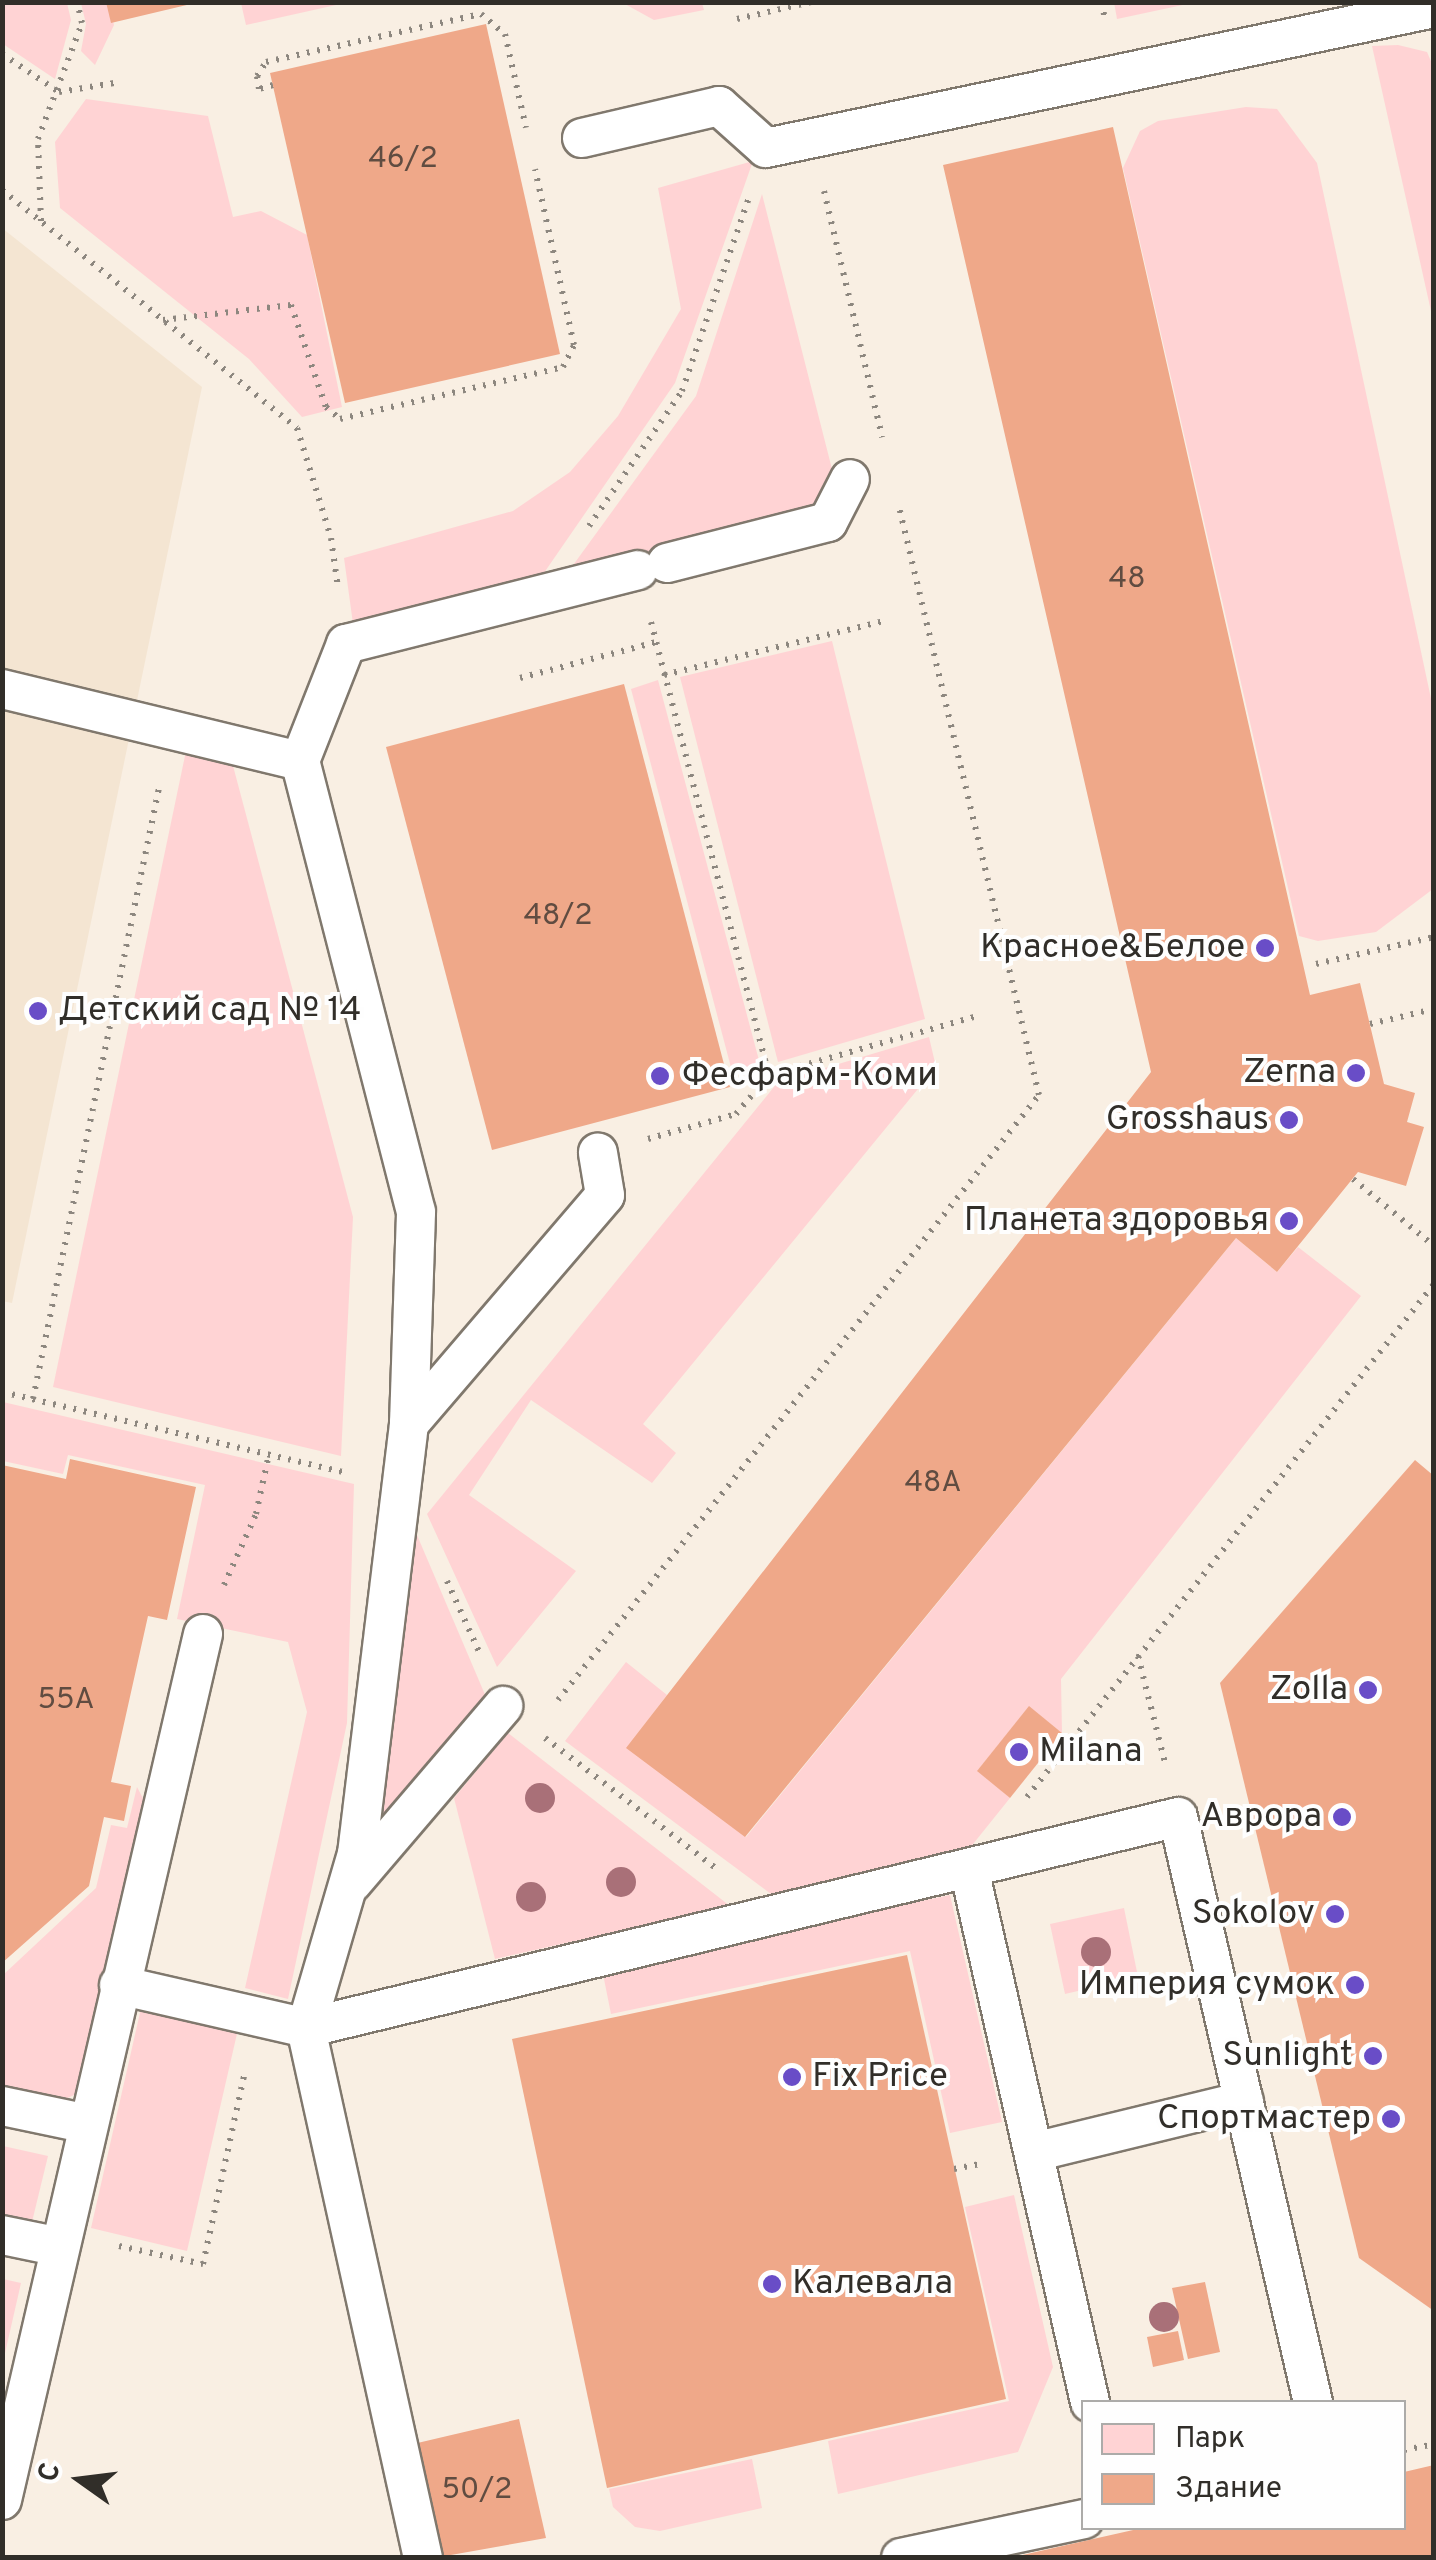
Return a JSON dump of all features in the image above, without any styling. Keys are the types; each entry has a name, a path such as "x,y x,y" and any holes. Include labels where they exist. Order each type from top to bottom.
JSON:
{"lane":[{"path":"582,138 719,106 766,148 1434,8"},
{"path":"423,2558 306,2028 348,1888 404,1486 410,1424 416,1212 300,760 346,644 828,522 850,479"},
{"path":"2,688 300,760"},
{"path":"410,1424 605,1195 598,1153"},
{"path":"2,2500 203,1634"},
{"path":"348,1888 503,1706"},
{"path":"119,1985 306,2028 1178,1818 1313,2400"},
{"path":"969,1869 1090,2400"},
{"path":"1034,2152 1244,2102"},
{"path":"2,2106 88,2124"},
{"path":"2,2235 60,2247"},
{"path":"901,2558 1081,2520"}],"path":[{"path":"41,221 38,139 82,24 77,2"},
{"path":"737,19 778,6 812,2"},
{"path":"273,86 259,89 257,76 266,62 481,14 505,34 527,131"},
{"path":"2,54 59,92 114,83"},
{"path":"542,594 682,392 766,148"},
{"path":"164,320 292,305 326,407 340,419 563,367 574,345 531,151"},
{"path":"822,185 887,456"},
{"path":"2,190 297,428 332,538 346,644"},
{"path":"534,1730 1039,1095 896,495"},
{"path":"769,1075 664,675 884,621"},
{"path":"520,678 656,642"},
{"path":"33,1399 171,730"},
{"path":"1316,964 1434,937"},
{"path":"1370,1024 1434,1009"},
{"path":"598,1153 736,1114 769,1075 978,1016"},
{"path":"1353,1180 1434,1246"},
{"path":"969,1869 1434,1284"},
{"path":"2,1392 404,1486"},
{"path":"203,1634 256,1514 269,1454"},
{"path":"442,1571 503,1706 777,1915"},
{"path":"1138,1656 1178,1818"},
{"path":"100,2242 202,2264 245,2071 318,2087"},
{"path":"1406,2450 1434,2444"}],"shaded area":[{"name":"Детский сад № 14","path":"2,228 202,387 12,1303 2,1301"}],"green space":[{"path":"241,2 345,3 246,25"},
{"path":"1114,2 1192,2 1192,3 1117,19"},
{"path":"2,3 67,3 71,20 55,79 3,44"},
{"path":"81,3 108,3 114,25 95,65 81,51 86,24"},
{"path":"623,3 702,3 704,10 654,20"},
{"path":"1398,45 1427,52 1433,66 1433,320 1372,46"},
{"path":"86,99 208,116 233,217 261,211 307,235 342,407 302,417 249,359 60,208 55,142"},
{"path":"1246,107 1277,109 1317,163 1433,708 1433,889 1376,932 1318,941 1299,936 1123,168 1140,131 1158,121"},
{"path":"753,161 675,383 537,583 354,631 344,558 513,511 570,472 618,416 681,309 658,188"},
{"path":"762,194 833,473 813,513 563,579 696,396"},
{"path":"832,641 925,1019 778,1062 680,677"},
{"path":"658,680 761,1068 733,1075 631,689"},
{"path":"186,751 232,762 353,1217 341,1456 53,1387"},
{"path":"929,1037 936,1067 643,1424 676,1453 652,1483 531,1400 469,1495 576,1571 497,1667 427,1514 778,1082"},
{"path":"1236,1238 1277,1272 1298,1247 1361,1296 1061,1679 1062,1733 1029,1707 978,1770 1010,1798 961,1859 779,1900 565,1741 626,1662 667,1695 627,1748 746,1837"},
{"path":"3,1402 354,1484 347,1723 288,1999 245,1988 307,1712 288,1642 177,1619 205,1485 68,1455 63,1474 3,1461"},
{"path":"414,1528 486,1697 372,1842"},
{"path":"508,1733 730,1906 495,1959 454,1798"},
{"path":"137,1787 147,1806 76,2094 55,2104 3,2093 3,1975 96,1888 111,1825 127,1828"},
{"path":"950,1895 1002,2122 950,2133 910,1951 611,2014 602,1969"},
{"path":"1124,1908 1138,1977 1065,1994 1050,1924"},
{"path":"142,2004 239,2025 187,2251 91,2228"},
{"path":"3,2146 48,2156 31,2226 3,2220"},
{"path":"1014,2195 1053,2367 1018,2452 838,2494 828,2441 1009,2401 965,2207"},
{"path":"2,2279 21,2283 3,2362"},
{"path":"752,2459 762,2508 660,2531 635,2527 613,2507 609,2489"}],"building":[{"path":"106,2 191,2 191,4 111,23"},
{"path":"486,24 560,354 345,403 270,73"},
{"path":"1113,127 1310,995 1360,983 1384,1084 1415,1093 1407,1122 1424,1127 1406,1186 1358,1172 1277,1272 1236,1238 745,1837 626,1748 1151,1072 943,165"},
{"path":"624,684 730,1087 492,1150 386,747"},
{"path":"70,1459 196,1487 167,1620 148,1616 111,1782 131,1786 124,1821 104,1817 89,1886 2,1963 2,1465 66,1479"},
{"name":"Аврора","path":"1415,1460 1434,1476 1434,2311 1359,2258 1220,1683"},
{"name":"Milana","path":"1029,1706 1062,1733 1010,1798 977,1771"},
{"name":"Калевала","path":"907,1955 1006,2399 607,2488 512,2039"},
{"path":"1205,2282 1220,2352 1188,2359 1172,2288"},
{"path":"1178,2331 1184,2360 1153,2367 1147,2337"},
{"path":"519,2419 546,2538 434,2558 409,2445"},
{"path":"1434,2465 1434,2558 1009,2558 1133,2530 1406,2530 1406,2472"}],"place":[{"name":"Красное&Белое","path":"1265,948"},
{"name":"Детский сад № 14","path":"38,1011"},
{"name":"Zerna","path":"1356,1073"},
{"name":"Фесфарм-Коми","path":"660,1076"},
{"name":"Grosshaus","path":"1289,1120"},
{"name":"Планета здоровья","path":"1289,1221"},
{"name":"Zolla","path":"1368,1690"},
{"name":"Milana","path":"1019,1752"},
{"name":"Аврора","path":"1342,1817"},
{"name":"Sokolov","path":"1335,1914"},
{"name":"Империя сумок","path":"1355,1985"},
{"name":"Sunlight","path":"1373,2056"},
{"name":"Fix Price","path":"792,2077"},
{"name":"Спортмастер","path":"1391,2119"},
{"name":"Калевала","path":"772,2284"}]}
